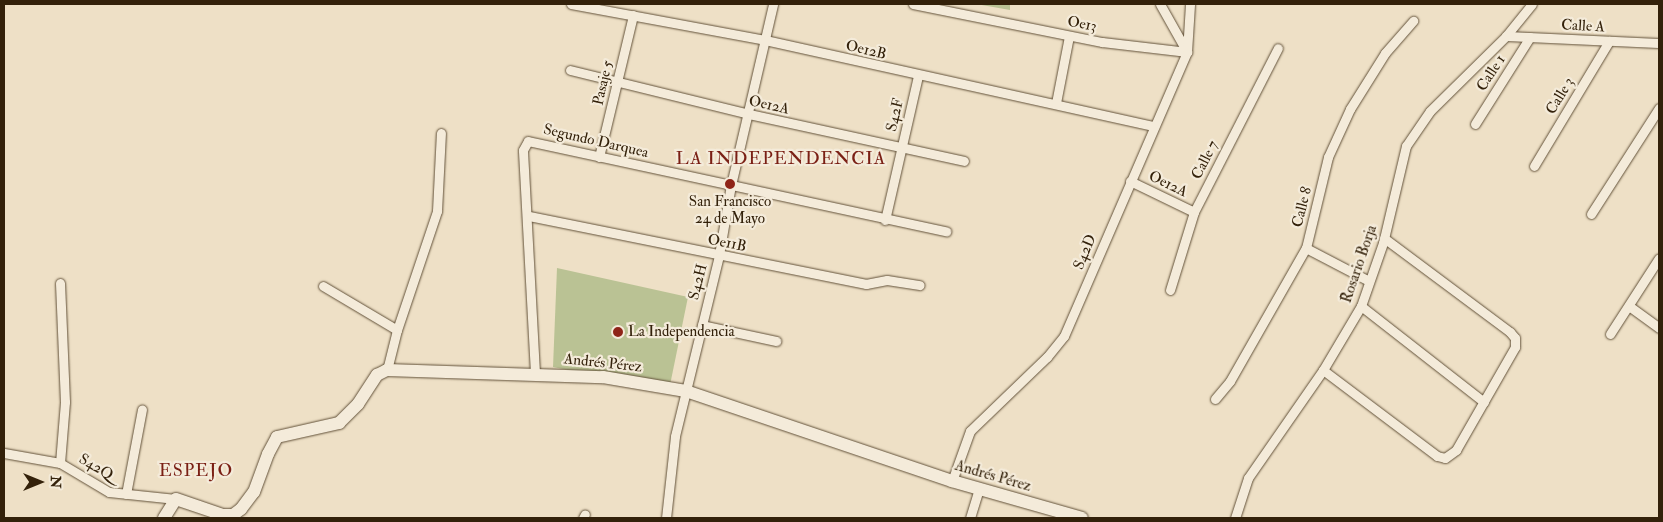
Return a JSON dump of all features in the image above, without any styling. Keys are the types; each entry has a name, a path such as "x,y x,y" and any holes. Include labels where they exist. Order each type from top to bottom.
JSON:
{"street":[{"name":"Oe12B","path":"571,4 765,40 918,76 1056,103 1154,126"},
{"name":"S42H","path":"666,518 673,446 718,255 731,185 773,4"},
{"name":"Oe13","path":"913,4 1070,36 1188,52"},
{"path":"1160,4 1188,52"},
{"name":"S42D","path":"952,481 965,441 976,423 1047,357 1064,336 1154,126 1188,52 1190,4"},
{"name":"Rosario Borja","path":"1235,518 1248,478 1323,370 1361,306 1384,238 1406,146 1430,111 1506,36 1532,4"},
{"name":"Pasaje 5","path":"599,157 632,15"},
{"name":"Calle 8","path":"1215,399 1251,347 1306,248 1334,140 1385,53 1413,21"},
{"path":"1056,103 1070,36"},
{"name":"Calle A","path":"1506,36 1659,43"},
{"name":"Calle 1","path":"1475,124 1530,37"},
{"name":"Calle 3","path":"1534,166 1609,41"},
{"name":"Calle 7","path":"1170,290 1194,212 1278,48"},
{"name":"Oe12A","path":"570,70 749,114 964,161"},
{"name":"S42F","path":"885,220 918,76"},
{"path":"1591,214 1659,108"},
{"path":"164,518 176,499 208,511 233,515 248,502 277,437 338,423 358,404 377,375 387,370 397,330 437,211 441,134"},
{"name":"Segundo Darquea","path":"535,373 529,216 523,150 526,142 946,232"},
{"name":"Oe12A","path":"1130,181 1194,212"},
{"name":"Oe11B","path":"529,216 866,284 888,280 920,285"},
{"path":"1323,370 1437,456 1445,458 1456,450 1515,347 1515,338 1384,238"},
{"path":"1306,248 1369,281"},
{"path":"1610,334 1659,258"},
{"path":"60,283 65,402 60,462"},
{"path":"323,286 397,330"},
{"path":"1361,306 1484,402"},
{"path":"1629,306 1659,328"},
{"path":"702,325 776,341"},
{"name":"Andrés Pérez","path":"387,370 535,373 630,380 686,391 1056,515 1082,518"},
{"path":"126,494 142,408"},
{"name":"S42Q","path":"4,453 60,462 92,485 126,494 176,499"},
{"path":"970,518 979,489"}],"green space":[{"path":"976,4 1010,4 1010,10"},
{"name":"La Independencia","path":"557,268 688,297 669,390 553,367"}],"place":[{"name":"San Francisco 24 de Mayo","path":"730,184"},
{"name":"La Independencia","path":"618,332"}],"district":[{"name":"LA INDEPENDENCIA","path":"781,159"},
{"name":"ESPEJO","path":"196,471"}]}
